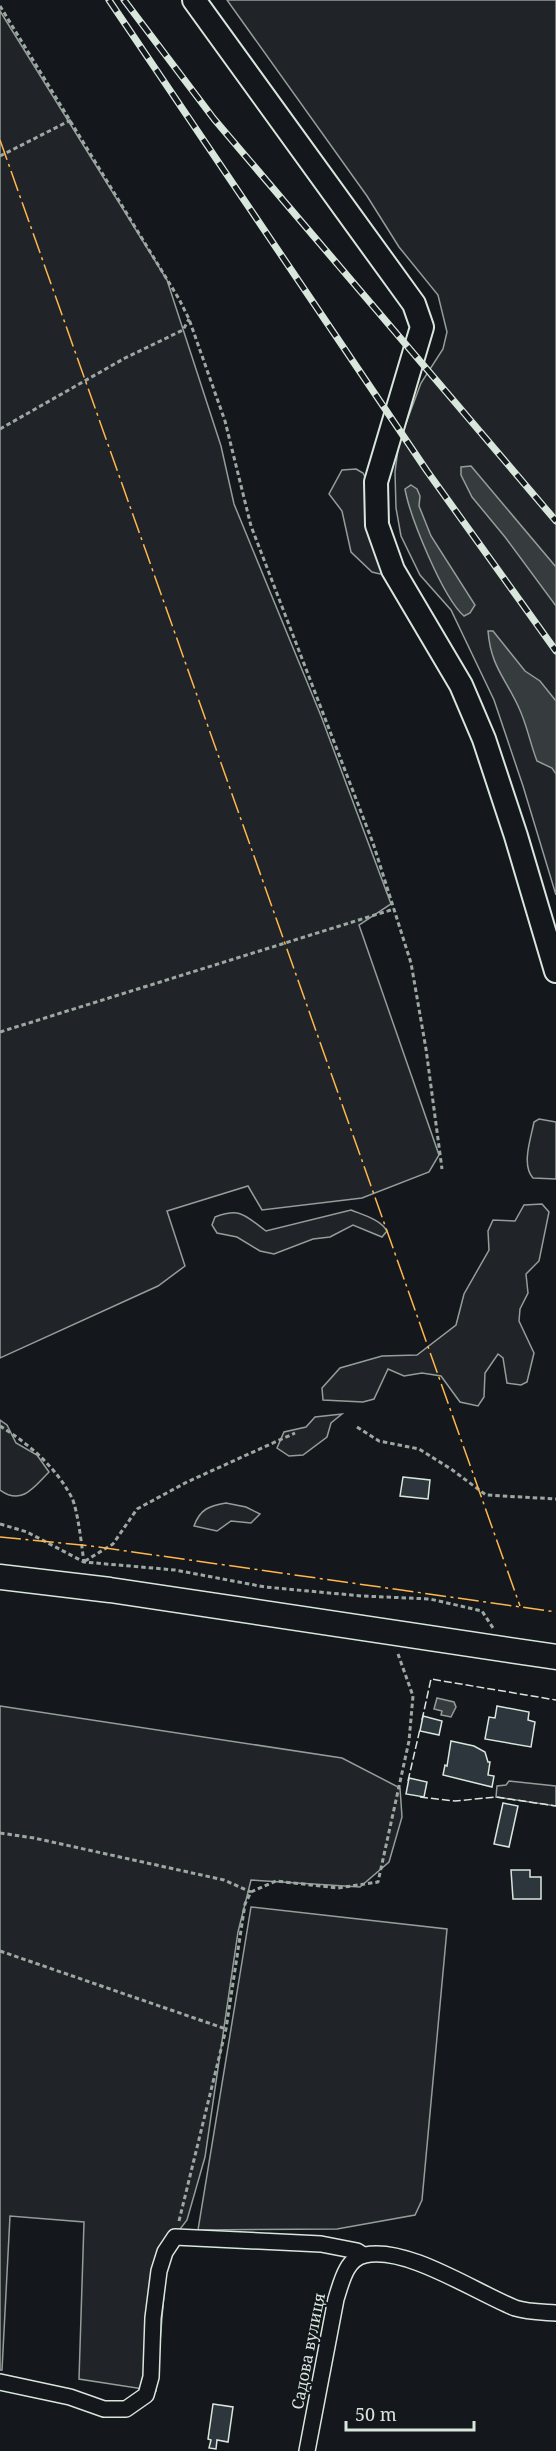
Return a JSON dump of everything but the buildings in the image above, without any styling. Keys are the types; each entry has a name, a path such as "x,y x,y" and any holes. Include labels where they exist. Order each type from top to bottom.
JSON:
{"main road":[{"path":"0,1577 82,1586 556,1657"}],"street":[{"path":"195,0 414,304 422,327 376,482 378,525 393,570 461,685 484,739 516,836 556,971"},
{"path":"0,2382 70,2397 104,2409 126,2409 146,2396 152,2377 153,2318 159,2271 165,2252 175,2237 321,2244 357,2251 363,2255 387,2254 453,2278 518,2309 556,2313"},
{"name":"Садова вулиця","path":"307,2451 336,2299 350,2264 363,2255"}],"path":[{"path":"0,6 71,120 189,319 225,421 251,526 373,843 411,963 426,1049 442,1169"},
{"path":"0,156 71,120"},
{"path":"0,429 125,358 183,330 189,319"},
{"path":"0,1032 394,909"},
{"path":"0,1426 26,1442 47,1463 73,1500 84,1562 82,1586"},
{"path":"357,1427 379,1441 418,1449 451,1468 486,1495 556,1499"},
{"path":"84,1562 113,1544 137,1509 187,1482 295,1433"},
{"path":"0,1524 27,1532 84,1562 175,1570 265,1587 362,1596 430,1599 482,1611 506,1649"},
{"path":"175,2237 226,2029 246,1904 251,1892 276,1881 338,1888 378,1882 409,1741 413,1696 398,1656 402,1634"},
{"path":"0,1833 34,1838 224,1880 251,1892"},
{"path":"0,1951 226,2029"}],"shaded area":[{"path":"227,0 556,0 556,895 494,700 451,610 420,575 401,536 396,508 395,472 399,442 421,383 443,349 447,332 438,295 399,247 367,196"},
{"path":"0,11 167,280 221,446 234,504 321,716 391,904 359,925 439,1155 429,1172 362,1198 262,1210 248,1186 167,1211 185,1266 158,1286 0,1358"},
{"path":"471,466 556,567 556,606 472,497 461,475 461,467"},
{"path":"356,469 363,473 368,483 384,572 380,574 372,572 351,552 342,511 329,494 342,470"},
{"path":"411,485 417,489 420,496 419,506 431,536 475,605 470,613 464,616 437,575 420,537 405,489"},
{"path":"488,631 493,631 525,671 540,681 556,701 556,774 552,768 537,761 522,714 495,663"},
{"path":"539,1119 556,1122 556,1179 533,1178 529,1173 527,1159 529,1143 534,1122"},
{"path":"542,1204 549,1212 539,1261 526,1274 528,1293 520,1309 519,1321 534,1353 527,1382 521,1385 507,1383 503,1358 498,1354 485,1373 484,1397 478,1406 460,1402 441,1376 422,1373 404,1376 388,1369 374,1399 363,1402 323,1400 322,1388 340,1368 382,1356 417,1355 456,1325 464,1294 489,1250 488,1231 493,1220 515,1221 524,1205"},
{"path":"351,1210 376,1220 387,1231 382,1237 353,1225 330,1237 313,1239 274,1254 260,1251 237,1237 217,1233 212,1225 215,1217 237,1213 248,1217 266,1231"},
{"path":"342,1414 331,1423 327,1437 303,1455 289,1456 277,1448 284,1432 306,1427 315,1417"},
{"path":"0,1420 7,1425 16,1443 37,1455 49,1472 33,1489 21,1495 15,1496 0,1490"},
{"path":"226,1503 246,1507 260,1514 251,1523 231,1521 217,1531 194,1526 206,1509"},
{"path":"437,1698 454,1702 456,1707 451,1717 441,1715 442,1711 434,1709"},
{"path":"0,1706 342,1758 400,1788 402,1817 389,1862 360,1887 251,1880 238,1932 205,2157 187,2220 168,2245 156,2391 79,2379 84,2222 10,2216 2,2370 0,2370"},
{"path":"509,1781 556,1786 556,1806 496,1797 497,1786 506,1785"},
{"path":"251,1907 447,1929 422,2200 415,2215 337,2229 198,2230"}],"railway":[{"path":"109,0 427,471 556,651"},
{"path":"124,0 214,119 556,521"}],"fence":[{"path":"422,1720 431,1679 556,1700"},
{"path":"408,1781 420,1729"},
{"path":"420,1797 455,1801 496,1797 556,1806"}],"power":[{"path":"0,140 520,1606"},
{"path":"0,1537 91,1546 556,1612"}]}
